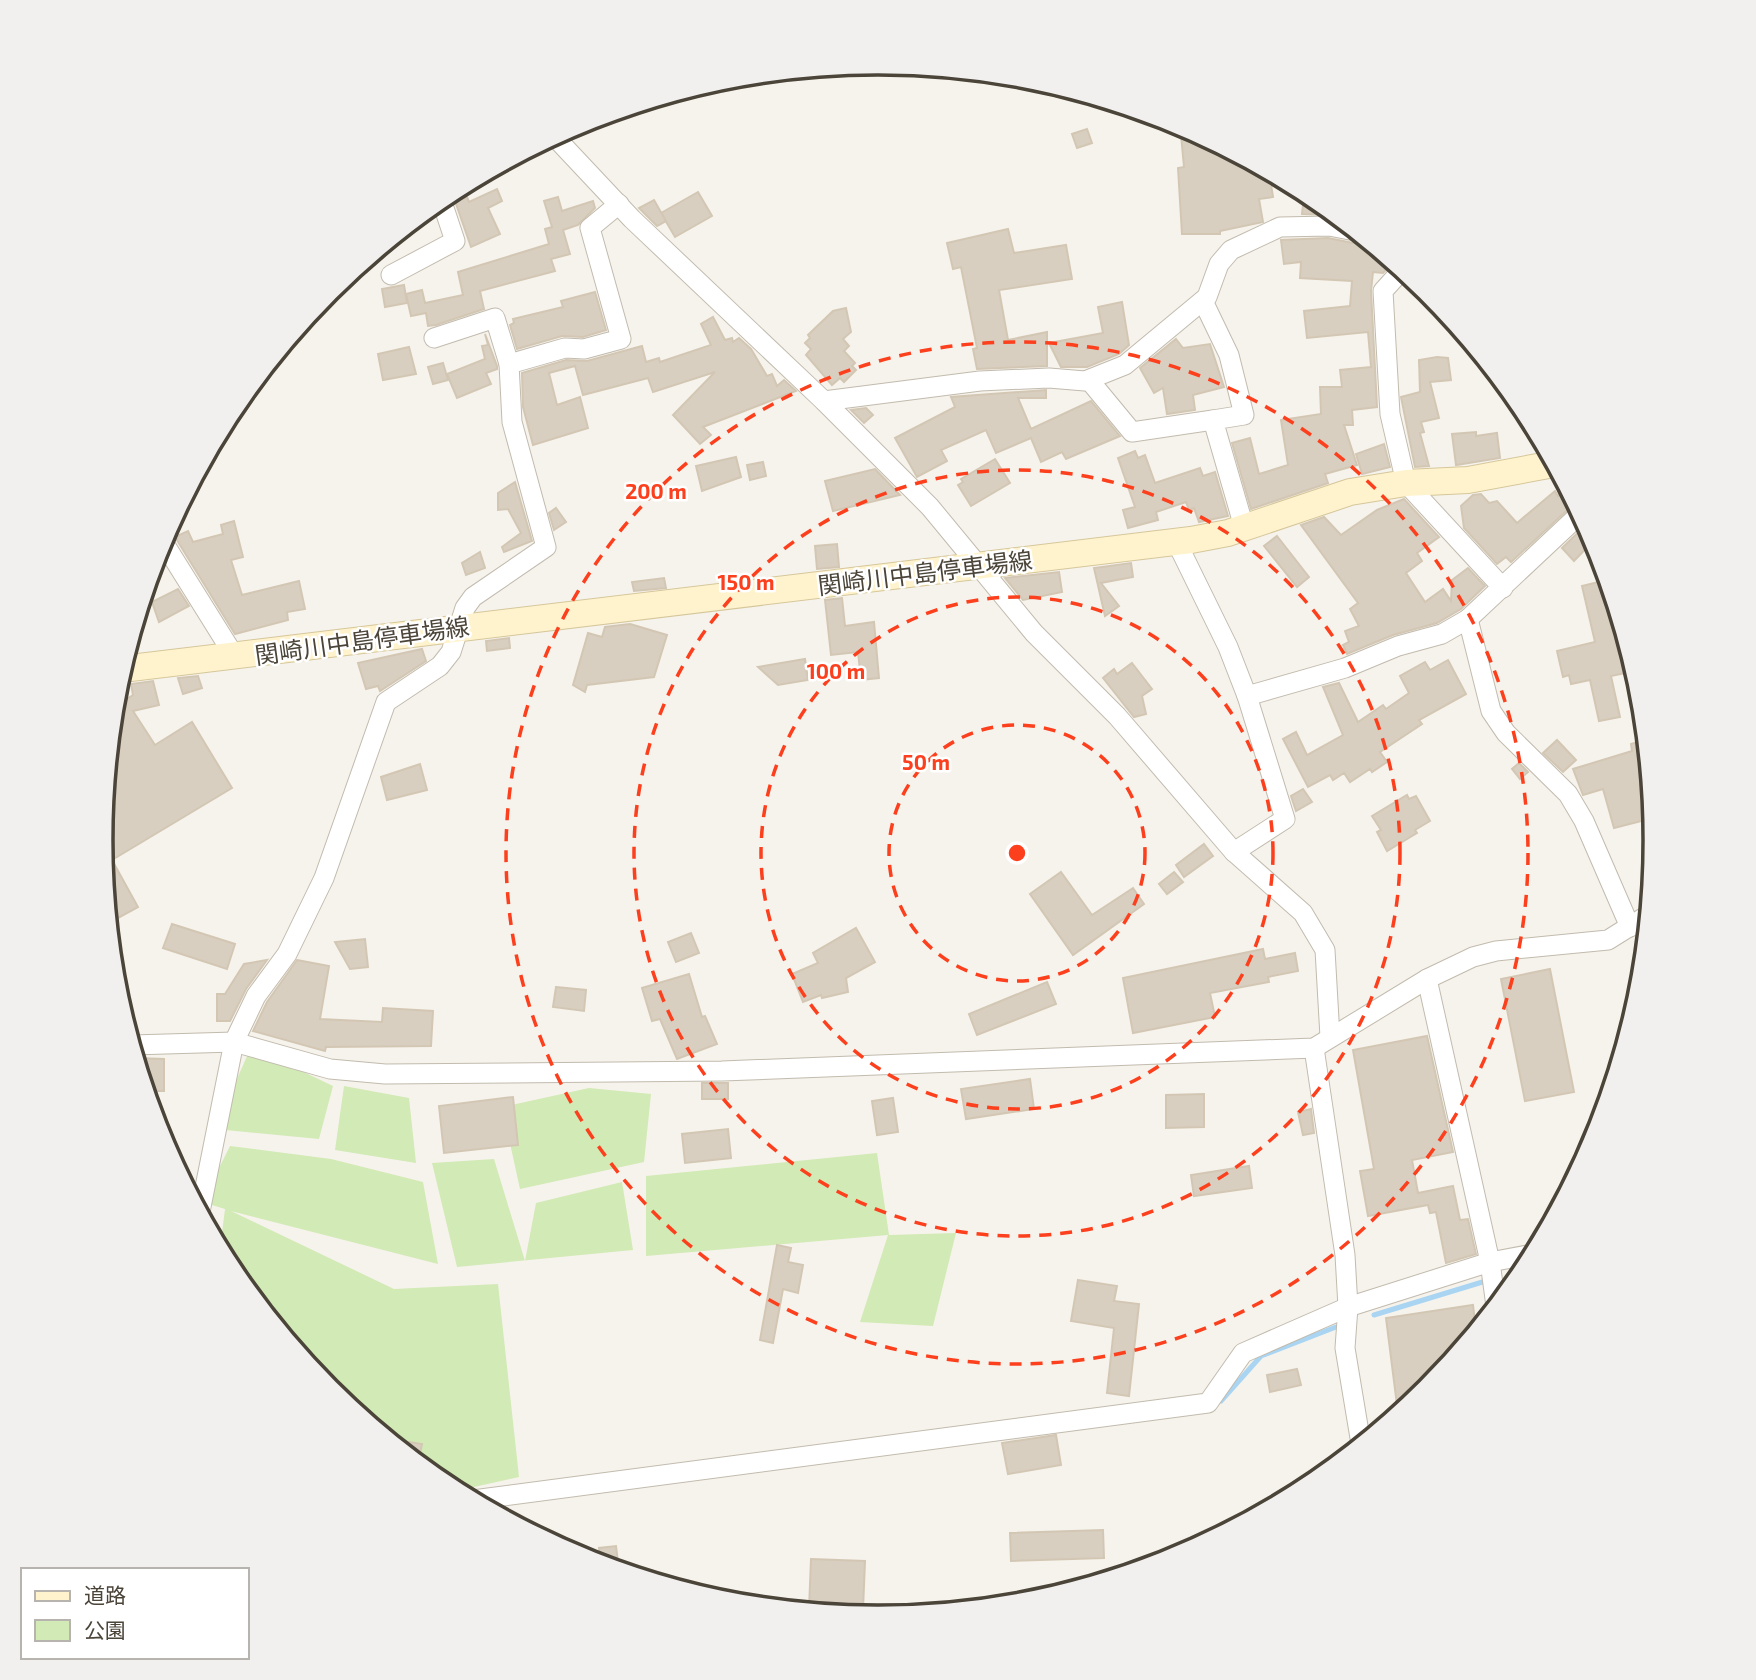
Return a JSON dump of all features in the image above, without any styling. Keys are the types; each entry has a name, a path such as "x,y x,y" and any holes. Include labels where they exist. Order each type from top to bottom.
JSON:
{"main road":[{"name":"関崎川中島停車場線","path":"133,668 1175,541 1244,527 1350,492 1406,484 1468,480 1544,466"}],"street":[{"path":"562,144 619,204 930,507 1034,633 1117,716 1234,852 1303,913 1325,950 1330,1037"},
{"path":"509,364 565,348 584,349 621,339 590,228 619,204"},
{"path":"391,275 455,241 445,210"},
{"path":"824,401 979,381 1089,380 1125,365 1203,301 1219,264 1231,250 1280,227 1336,227"},
{"path":"1395,277 1383,291 1390,414 1406,484 1503,589"},
{"path":"1089,380 1132,432 1244,415 1229,355 1203,301"},
{"path":"203,1198 234,1042 256,996 287,954 324,878 386,702 440,666 451,652 458,627 474,597 546,547 512,422 509,364 495,318 434,338"},
{"path":"1213,420 1244,527"},
{"path":"1247,696 1345,668 1398,646 1442,634 1468,619 1503,589 1573,521"},
{"path":"1175,541 1227,647 1247,696 1285,819 1234,852"},
{"path":"169,552 235,657"},
{"path":"1468,619 1491,712 1506,733 1568,794 1584,821 1630,927"},
{"path":"141,1045 234,1042 330,1069 385,1074 722,1071 1314,1048 1427,979 1473,957 1496,951 1608,940 1638,922"},
{"path":"1427,979 1490,1262 1494,1293"},
{"path":"1314,1048 1345,1255 1348,1307 1345,1348 1359,1434"},
{"path":"489,1498 1208,1403 1243,1353 1348,1307 1490,1262 1519,1257"}],"green space":[{"path":"251,1047 333,1086 319,1139 215,1129"},
{"path":"344,1086 409,1098 416,1163 335,1150"},
{"path":"589,1088 651,1094 644,1162 520,1189 502,1107"},
{"path":"230,1146 331,1159 423,1182 438,1264 231,1211 394,1289 498,1284 519,1477 472,1487 412,1447 374,1415 337,1381 271,1306 222,1232 225,1209 206,1203 203,1199"},
{"path":"877,1153 889,1235 956,1233 933,1326 860,1322 888,1235 646,1256 646,1176"},
{"path":"494,1159 525,1260 457,1267 432,1163"},
{"path":"622,1182 633,1250 525,1260 536,1203"}],"building":[{"path":"1087,129 1092,143 1077,148 1072,134"},
{"path":"1181,138 1271,185 1273,197 1259,199 1263,222 1220,231 1220,234 1182,234 1178,168 1184,167"},
{"path":"497,189 502,201 488,208 500,234 471,247 456,202 467,197 469,202"},
{"path":"698,192 712,216 675,237 661,213"},
{"path":"558,197 562,211 593,201 595,208 578,225 563,230 570,254 551,259 555,271 480,291 484,309 436,325 428,326 426,313 411,316 406,294 422,290 425,303 463,295 458,272 549,244 545,229 552,227 544,201"},
{"path":"654,200 666,221 657,226 639,208"},
{"path":"1304,205 1318,214 1302,214"},
{"path":"1008,229 1014,253 1066,245 1072,279 999,290 1008,340 1047,332 1047,366 977,369 973,349 977,348 961,267 953,269 947,243"},
{"path":"1328,238 1355,242 1387,269 1383,273 1373,272 1371,291 1377,407 1352,410 1353,425 1344,425 1357,465 1325,474 1328,483 1251,509 1232,443 1250,438 1259,474 1288,465 1281,420 1321,414 1320,387 1342,387 1340,370 1371,367 1368,332 1307,338 1304,311 1350,306 1352,281 1300,278 1301,262 1284,264 1281,240"},
{"path":"404,285 407,303 385,307 382,289"},
{"path":"595,292 606,330 583,337 562,336 517,349 510,325 514,323 513,319 563,307 561,301"},
{"path":"1122,302 1129,345 1119,354 1087,367 1061,367 1049,343 1103,333 1098,307"},
{"path":"846,308 851,332 843,339 849,346 844,351 855,363 852,366 856,370 844,382 840,378 832,385 806,355 811,349 805,343 810,338 808,335 833,311"},
{"path":"713,317 725,340 732,338 733,342 739,338 751,349 767,376 772,374 777,386 784,380 796,391 703,427 711,435 700,444 673,415 715,372 653,392 648,378 583,395 575,366 549,373 557,405 580,397 588,428 533,445 523,407 522,373 566,360 587,361 642,346 646,362 659,358 660,362 711,345 701,324"},
{"path":"485,334 497,366 497,369 486,373 491,384 457,398 447,374 485,359 482,346 488,345"},
{"path":"1176,339 1183,348 1210,344 1224,387 1193,395 1195,410 1167,414 1163,388 1154,393 1140,368"},
{"path":"409,347 416,374 383,380 378,354"},
{"path":"1448,358 1451,380 1430,382 1439,418 1421,422 1424,432 1420,433 1429,466 1415,467 1401,397 1420,392 1419,360"},
{"path":"443,363 448,380 433,384 428,367"},
{"path":"1046,390 1046,398 1018,398 1031,429 1091,401 1120,436 1066,459 1062,452 1041,462 1031,438 996,453 986,430 941,450 947,461 917,477 895,438 955,407 951,397"},
{"path":"866,408 873,415 864,423 851,410"},
{"path":"1476,432 1476,436 1497,433 1500,458 1456,465 1452,434"},
{"path":"1384,444 1390,467 1362,474 1356,454"},
{"path":"1135,451 1138,458 1145,455 1155,483 1200,468 1203,476 1215,472 1228,516 1199,522 1194,508 1189,510 1186,502 1156,512 1158,520 1128,528 1123,510 1135,507 1118,458"},
{"path":"736,457 741,477 702,491 696,466"},
{"path":"995,459 1010,483 971,506 958,485 963,482 961,479"},
{"path":"763,462 766,476 750,480 747,465"},
{"path":"875,469 900,495 833,511 825,481"},
{"path":"515,482 532,541 504,552 502,547 521,533 508,509 498,510 498,493"},
{"path":"1555,491 1558,496 1560,495 1568,510 1511,562 1506,557 1497,564 1464,528 1461,506 1473,495 1481,494 1489,503 1497,501 1517,523"},
{"path":"1404,499 1439,537 1417,553 1422,561 1406,573 1425,602 1443,589 1451,601 1452,580 1468,568 1485,586 1461,609 1437,623 1393,635 1347,654 1343,645 1349,642 1345,631 1359,626 1350,609 1358,603 1301,525 1324,517 1341,535 1377,510"},
{"path":"556,508 566,522 554,530 549,513"},
{"path":"234,521 243,557 231,560 242,595 299,581 305,609 287,612 288,620 235,634 175,538 188,531 193,542 223,534 221,525"},
{"path":"1578,532 1586,549 1574,561 1562,548"},
{"path":"1277,536 1309,577 1297,587 1264,546"},
{"path":"837,544 839,567 817,569 815,546"},
{"path":"480,552 485,568 466,575 462,563"},
{"path":"1131,563 1133,577 1101,583 1119,606 1105,616 1094,568"},
{"path":"1059,572 1062,592 1023,600 1005,578"},
{"path":"664,578 666,588 634,591 632,582"},
{"path":"1598,582 1617,642 1624,673 1611,676 1620,717 1599,721 1590,680 1571,684 1569,675 1563,677 1557,651 1595,642 1582,586"},
{"path":"178,589 189,606 159,622 152,602"},
{"path":"842,598 845,626 874,622 879,678 861,680 858,652 831,655 825,600"},
{"path":"630,624 667,635 654,677 587,685 585,692 573,685 588,633 602,637 605,627"},
{"path":"509,638 510,648 487,651 486,641"},
{"path":"422,649 426,661 380,691 378,686 366,689 358,663"},
{"path":"805,659 808,680 778,685 758,667"},
{"path":"1448,660 1466,694 1419,720 1422,724 1380,752 1387,762 1372,772 1370,769 1350,782 1344,773 1333,780 1330,775 1308,787 1283,739 1296,732 1307,755 1343,735 1323,687 1339,683 1358,722 1383,705 1386,709 1409,693 1400,676 1425,662 1430,670"},
{"path":"1132,663 1152,689 1142,696 1146,714 1134,717 1103,678 1114,669 1117,674"},
{"path":"198,676 202,688 183,694 178,678"},
{"path":"153,681 159,705 133,711 155,745 192,722 232,788 114,859 115,790 127,699 133,695 131,684"},
{"path":"1557,740 1576,760 1563,772 1543,753"},
{"path":"1636,742 1642,821 1614,828 1603,789 1583,795 1573,769 1632,751 1631,744"},
{"path":"1519,763 1528,772 1520,779 1512,769"},
{"path":"420,764 427,790 387,800 381,777"},
{"path":"1303,789 1312,802 1296,811 1291,796"},
{"path":"1407,795 1409,799 1416,796 1430,821 1415,830 1417,833 1387,851 1377,832 1381,830 1372,816"},
{"path":"1204,844 1213,856 1184,877 1176,865"},
{"path":"114,864 138,907 118,918"},
{"path":"1061,872 1092,915 1133,888 1144,904 1073,955 1030,894"},
{"path":"1174,872 1183,882 1167,894 1159,884"},
{"path":"172,924 235,944 227,969 163,948"},
{"path":"856,928 875,962 846,978 848,992 822,998 821,995 803,1002 792,974 818,963 813,953"},
{"path":"691,933 699,953 676,962 668,942"},
{"path":"365,939 368,967 350,969 335,942"},
{"path":"1263,949 1265,959 1295,953 1298,971 1268,977 1269,982 1210,993 1215,1017 1133,1033 1123,978"},
{"path":"267,960 246,989 230,1021 217,1021 217,994 225,994 244,964"},
{"path":"297,960 329,966 320,1019 382,1022 383,1008 433,1011 431,1046 326,1047 325,1051 253,1031 267,1002"},
{"path":"1550,969 1574,1092 1525,1101 1501,979"},
{"path":"689,974 702,1017 705,1016 717,1044 677,1059 660,1019 652,1021 642,988"},
{"path":"1047,982 1056,1004 977,1035 969,1014"},
{"path":"556,987 586,990 584,1011 553,1007"},
{"path":"1427,1036 1453,1152 1412,1160 1418,1193 1453,1186 1460,1220 1468,1219 1476,1254 1446,1263 1436,1212 1430,1213 1428,1205 1368,1216 1360,1171 1374,1169 1353,1050"},
{"path":"145,1058 164,1059 164,1091 156,1091"},
{"path":"1030,1079 1034,1109 966,1119 961,1089"},
{"path":"702,1083 728,1083 728,1099 702,1099"},
{"path":"1204,1094 1204,1127 1166,1128 1166,1095"},
{"path":"513,1097 518,1145 444,1153 439,1106"},
{"path":"893,1098 898,1132 877,1135 872,1101"},
{"path":"1311,1109 1314,1133 1303,1135 1298,1112"},
{"path":"728,1129 731,1158 685,1163 682,1134"},
{"path":"1249,1166 1252,1188 1194,1196 1191,1175"},
{"path":"777,1245 791,1248 788,1262 803,1265 798,1293 783,1289 773,1343 760,1340"},
{"path":"1078,1280 1117,1286 1114,1301 1139,1304 1129,1396 1107,1393 1114,1328 1071,1321"},
{"path":"1473,1305 1475,1318 1419,1381 1397,1402 1386,1318"},
{"path":"1297,1369 1301,1385 1270,1392 1267,1375"},
{"path":"1056,1435 1061,1465 1008,1474 1002,1443"},
{"path":"405,1441 422,1444 420,1453"},
{"path":"1103,1530 1104,1558 1011,1561 1010,1533"},
{"path":"616,1546 618,1559 600,1552 599,1548"},
{"path":"811,1559 865,1561 863,1604 809,1601"}],"waterway":[{"path":"1374,1315 1489,1280"},
{"path":"1221,1401 1261,1356 1336,1327"}]}
